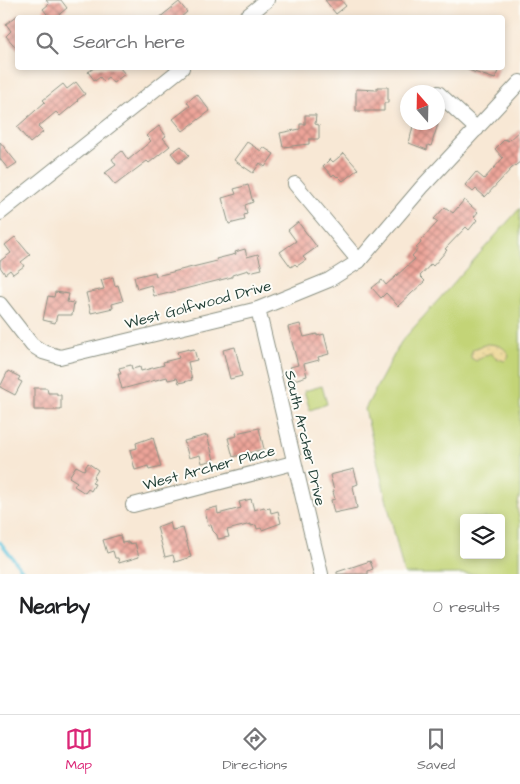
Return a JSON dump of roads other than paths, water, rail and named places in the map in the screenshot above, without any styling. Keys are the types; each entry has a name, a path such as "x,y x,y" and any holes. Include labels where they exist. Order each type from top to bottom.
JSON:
{"street":[{"path":"249,15 267,0"},
{"path":"0,213 179,70"},
{"name":"West Golfwood Drive","path":"0,304 32,345 43,352 60,358 258,309 329,280 359,260 422,186 520,82"},
{"path":"445,100 477,129"},
{"path":"295,184 359,260"},
{"name":"South Archer Drive","path":"258,309 293,463 321,574"},
{"name":"West Archer Place","path":"133,505 293,463"}],"waterway":[{"path":"0,542 25,574"}]}
